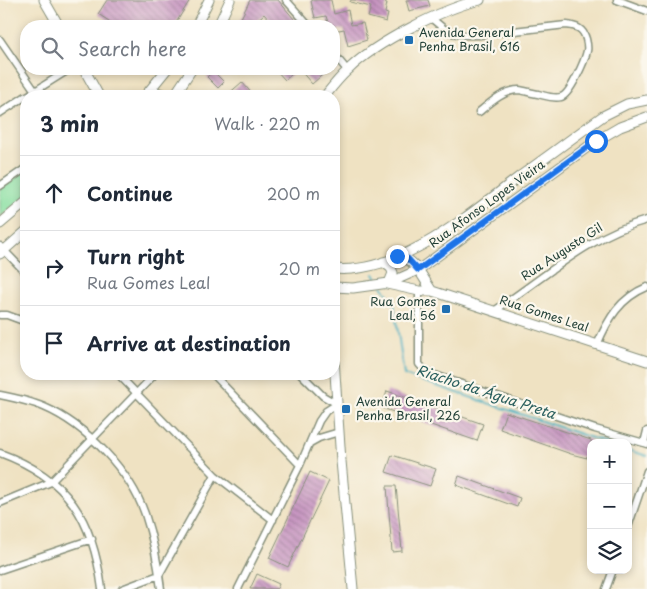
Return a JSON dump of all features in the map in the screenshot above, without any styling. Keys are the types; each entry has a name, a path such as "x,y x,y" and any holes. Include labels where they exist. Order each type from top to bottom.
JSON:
{"main road":[{"path":"44,0 56,20"},
{"path":"199,20 210,0"},
{"path":"221,20 230,0"},
{"path":"330,90 347,70 371,51 432,18 480,0"},
{"path":"87,75 96,90"},
{"path":"150,90 162,75"},
{"path":"178,90 188,75"},
{"name":"Rua Afonso Lopes Vieira","path":"340,269 383,262 414,250 446,231 603,116 627,104 647,100"},
{"name":"Rua Afonso Lopes Vieira","path":"340,287 353,288 387,283 418,270 596,141 620,126 647,117"},
{"path":"0,224 20,209"},
{"path":"1,250 20,236"},
{"path":"397,256 408,259 432,291"},
{"path":"383,262 393,273 387,283"},
{"name":"Rua Gomes Leal","path":"387,283 419,291 432,291 647,362"},
{"path":"335,380 353,589"}],"street":[{"path":"286,0 304,20"},
{"path":"617,0 647,11"},
{"path":"432,18 443,28 464,36 566,25 576,26 585,34 587,51 570,89 562,97 552,98 519,90 513,91 496,99 479,112"},
{"path":"0,40 20,69"},
{"path":"340,61 347,70"},
{"path":"24,75 34,90"},
{"path":"37,90 60,75"},
{"path":"0,114 20,100"},
{"path":"1,186 20,172"},
{"name":"Rua Augusto Gil","path":"494,311 603,237 647,220"},
{"path":"1,250 20,268"},
{"path":"598,345 613,313 628,298 647,287"},
{"path":"419,291 419,364 421,368 432,374 645,444 647,432"},
{"path":"0,315 20,320"},
{"path":"124,380 214,475 273,520"},
{"path":"0,503 51,482 149,380"},
{"path":"219,380 300,465"},
{"path":"238,589 300,465 319,421 326,412 337,404 323,396 307,380"},
{"path":"0,395 26,400 65,418 92,438 119,468 134,491 145,514 161,589"},
{"path":"310,443 318,438 339,432"},
{"path":"0,453 36,470 63,491 75,506 84,520 92,539 102,589"},
{"path":"632,515 647,471"},
{"path":"122,589 159,575 214,475"},
{"path":"0,570 92,539"},
{"path":"606,589 612,574"}],"green space":[{"path":"20,174 20,201 0,217 0,188"}],"building":[{"path":"107,0 190,0 178,20 108,20 98,14"},
{"path":"250,0 278,0 295,20 269,20 264,14 258,20 240,20"},
{"path":"331,0 334,14 348,10 351,25 363,23 367,40 348,46 344,29 340,30 340,20 327,20 326,16 315,18 311,1"},
{"path":"351,0 376,0 387,3 385,13 388,14 386,22 368,17 371,7 350,2"},
{"path":"406,0 428,0 430,6 409,11"},
{"path":"209,75 217,75 224,82 218,88 207,77"},
{"path":"280,75 291,75 285,80"},
{"path":"304,75 322,75 312,84"},
{"path":"242,82 249,90 233,90"},
{"path":"387,391 483,424 477,441 382,408"},
{"path":"506,412 588,439 587,458 571,454 500,429"},
{"path":"392,455 436,469 430,486 386,472"},
{"path":"310,472 329,481 288,567 269,558"},
{"path":"459,476 520,498 517,507 456,485"},
{"path":"387,486 396,486 402,551 392,552"},
{"path":"257,574 279,584 277,589 250,589"}],"waterway":[{"name":"Riacho da Água Preta","path":"374,274 379,282"},
{"name":"Riacho da Água Preta","path":"382,286 394,304 404,375 595,439"},
{"name":"Riacho da Água Preta","path":"632,451 647,456"}],"place":[{"name":"Avenida General Penha Brasil, 616","path":"409,40"},
{"name":"Rua Gomes Leal, 56","path":"446,309"},
{"name":"Avenida General Penha Brasil, 226","path":"346,409"}],"route":[{"path":"397,256 412,261 418,270 596,141"}]}
